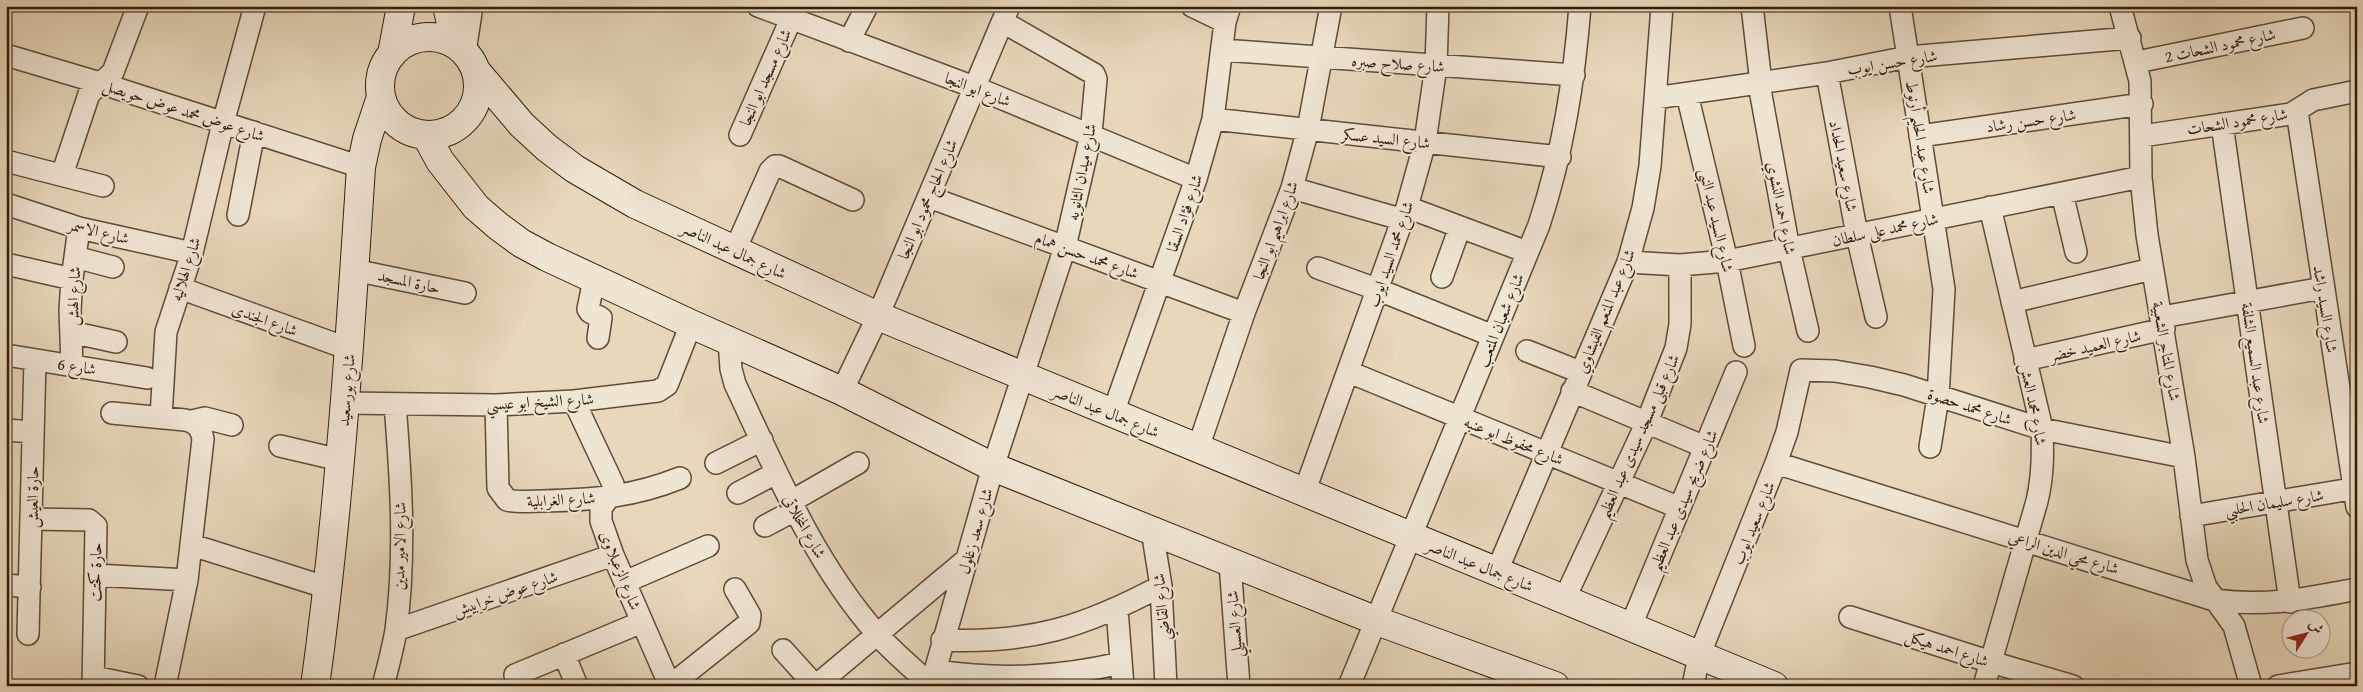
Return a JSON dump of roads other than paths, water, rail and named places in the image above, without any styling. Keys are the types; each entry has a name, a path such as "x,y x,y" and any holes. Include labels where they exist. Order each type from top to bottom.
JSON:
{"street":[{"path":"62,176 89,94 113,72 138,6"},
{"name":"شارع الهلاليه","path":"161,417 166,332 192,253 223,123 255,6"},
{"path":"392,54 401,6"},
{"path":"447,6 466,56 478,96 468,117 450,132 426,136 403,128 386,109 381,97 381,76 392,54 401,46 422,38 446,40 466,56"},
{"path":"466,56 472,6"},
{"name":"شارع ابو النجا","path":"758,6 974,87 1196,179"},
{"path":"849,40 867,6"},
{"path":"1192,6 1228,14"},
{"name":"شارع ابراهيم ابو النجا","path":"1198,448 1244,313 1292,188 1308,129 1331,6"},
{"name":"شارع محمد السيد ايوب","path":"1304,493 1406,214 1425,142 1436,66 1438,6"},
{"name":"شارع شعبان المتعب","path":"1349,686 1539,225 1560,157 1574,75 1580,6"},
{"name":"شارع عبد المنعم الفيشاوي","path":"1497,571 1628,262 1643,208 1650,166 1662,6"},
{"name":"شارع احمد النشوي","path":"1752,6 1760,83 1790,249 1808,331"},
{"name":"شارع عبد الحليم أرنوط","path":"1900,6 1944,289 1938,397 1930,447"},
{"name":"شارع المتاجر الشعبية","path":"2120,6 2136,62 2142,104 2141,177 2152,270 2163,323 2200,574 2214,600 2222,607 2234,626 2251,686"},
{"name":"شارع ميدان الثانويه","path":"1006,14 1090,70 1096,79 1091,134 1065,247 1024,377"},
{"name":"شارع الحاج محمود ابو النجا","path":"842,391 878,316 1006,14"},
{"name":"شارع فؤاد السقا","path":"1113,414 1196,179 1213,119 1228,14"},
{"name":"شارع مسجد ابو النجا","path":"740,135 791,19"},
{"name":"شارع محمود الشحات 2","path":"2136,62 2304,28"},
{"name":"شارع حسن ايوب","path":"1655,98 1826,73 1908,57 2130,38"},
{"name":"شارع صلاح صبره","path":"1222,50 1574,75"},
{"name":"شارع عوض محمد عوض حويصل","path":"6,56 100,83 361,167"},
{"name":"شارع جمال عبد الناصر","path":"466,56 522,125 575,170 635,204 878,316 1774,686"},
{"name":"شارع سعيد الحداد","path":"1826,73 1857,235 1876,317"},
{"name":"شارع محمود الشحات","path":"2142,136 2284,115 2298,111 2313,100 2357,91"},
{"name":"شارع السيد عبد النبى","path":"1687,94 1727,261 1744,346"},
{"name":"شارع بورسعيد","path":"315,686 328,588 340,460 361,167 367,139 381,97"},
{"name":"شارع حسن رشاد","path":"1920,136 2142,104"},
{"name":"شارع السيد راشد","path":"2298,111 2323,288 2356,494"},
{"name":"شارع السيد عسكر","path":"1213,119 1560,157"},
{"name":"شارع عبد السميع الشلفة","path":"2222,124 2290,602"},
{"path":"238,215 254,132"},
{"path":"426,136 440,161 476,207 521,243 547,257 842,391 993,467 1521,680 1555,686"},
{"path":"6,161 103,186"},
{"path":"734,250 770,170 774,166 779,166 853,200"},
{"name":"شارع محمد على سلطان","path":"1628,262 1680,265 1727,261 2141,177"},
{"path":"1292,188 1460,227 1528,252"},
{"path":"2062,193 2076,252"},
{"name":"شارع محمد حسن همام","path":"929,197 1244,313"},
{"name":"شارع الاسمر","path":"6,204 79,228 192,253"},
{"name":"شارع محمد العش","path":"1984,686 2027,541 2042,480 2042,429 1990,208"},
{"path":"1442,277 1460,227"},
{"name":"شارع الهش","path":"72,366 72,279 79,228"},
{"path":"75,257 113,267"},
{"path":"6,264 72,279"},
{"name":"شارع قبلى مسجد سيدى عبد العظيم","path":"1564,600 1646,422 1676,348 1680,324 1680,265"},
{"path":"1318,268 1379,290 1493,336"},
{"name":"حارة المسجد","path":"354,270 465,293"},
{"path":"2012,302 2152,270"},
{"path":"594,278 588,307 590,312 600,318 598,338"},
{"name":"شارع الجندى","path":"180,288 349,349"},
{"name":"شارع العميد خضر","path":"2026,360 2247,302 2323,288"},
{"name":"شارع الشيخ ابو عيسي","path":"345,403 496,405 574,402 663,389 670,380 691,324"},
{"path":"71,332 116,342"},
{"name":"شارع المخللاتي","path":"729,341 731,369 735,384 776,473 816,548 845,593 878,635 931,680"},
{"path":"1527,351 1646,422 1705,446"},
{"name":"شارع 6","path":"6,355 147,378"},
{"name":"حارة العيش","path":"28,634 35,360"},
{"name":"شارع محمد حصوة","path":"1814,370 1870,376 2042,429 2184,457"},
{"name":"شارع سعيد ايوب","path":"1693,686 1700,656 1776,463 1792,409 1799,372 1814,370"},
{"name":"شارع محفوظ ابو عنبه","path":"1349,372 1680,508"},
{"name":"شارع ضريح سيدى عبد العظيم","path":"1630,628 1736,372"},
{"name":"شارع سعد زغلول","path":"931,680 993,467 1024,377"},
{"name":"شارع الزعبلاوى","path":"574,402 613,484 613,492 601,508 600,514 613,555 670,686"},
{"name":"شارع الامير مدين","path":"383,686 396,630 401,517 395,404"},
{"name":"شارع الغرابلية","path":"496,405 498,488 503,497 512,502 608,497 647,490 680,478"},
{"path":"112,413 161,417 192,422 205,418 232,425"},
{"path":"165,686 187,580 204,440 202,432 192,422"},
{"path":"6,430 34,432"},
{"path":"716,463 762,440"},
{"path":"280,446 340,460"},
{"path":"765,526 858,462"},
{"name":"شارع محي الدين الراعي","path":"1776,463 2214,600 2247,604 2290,602 2357,589"},
{"path":"738,493 776,473"},
{"name":"شارع سليمان الحلبي","path":"2191,516 2276,502 2356,494"},
{"name":"حارة كحتت","path":"32,519 89,520 94,522 96,528 94,681"},
{"name":"شارع القاضي","path":"1152,530 1161,586 1166,686"},
{"path":"192,545 328,588"},
{"path":"625,582 708,546"},
{"name":"شارع عوض خرابيش","path":"396,630 613,555"},
{"path":"783,650 811,681 819,683 966,559"},
{"name":"شارع العسيلي","path":"1230,563 1238,686"},
{"path":"96,576 187,580"},
{"path":"6,585 30,587"},
{"path":"942,640 972,641 1032,636 1070,627 1117,610 1161,586"},
{"path":"670,686 749,623 750,615 735,589"},
{"path":"1117,610 1123,686"},
{"name":"شارع احمد هيكل","path":"1850,617 2072,686"},
{"path":"515,675 642,622"},
{"path":"564,654 577,686"},
{"path":"931,680 989,677 1028,678 1067,674 1121,663"},
{"path":"2278,686 2357,673"},
{"path":"94,681 138,686"}]}
